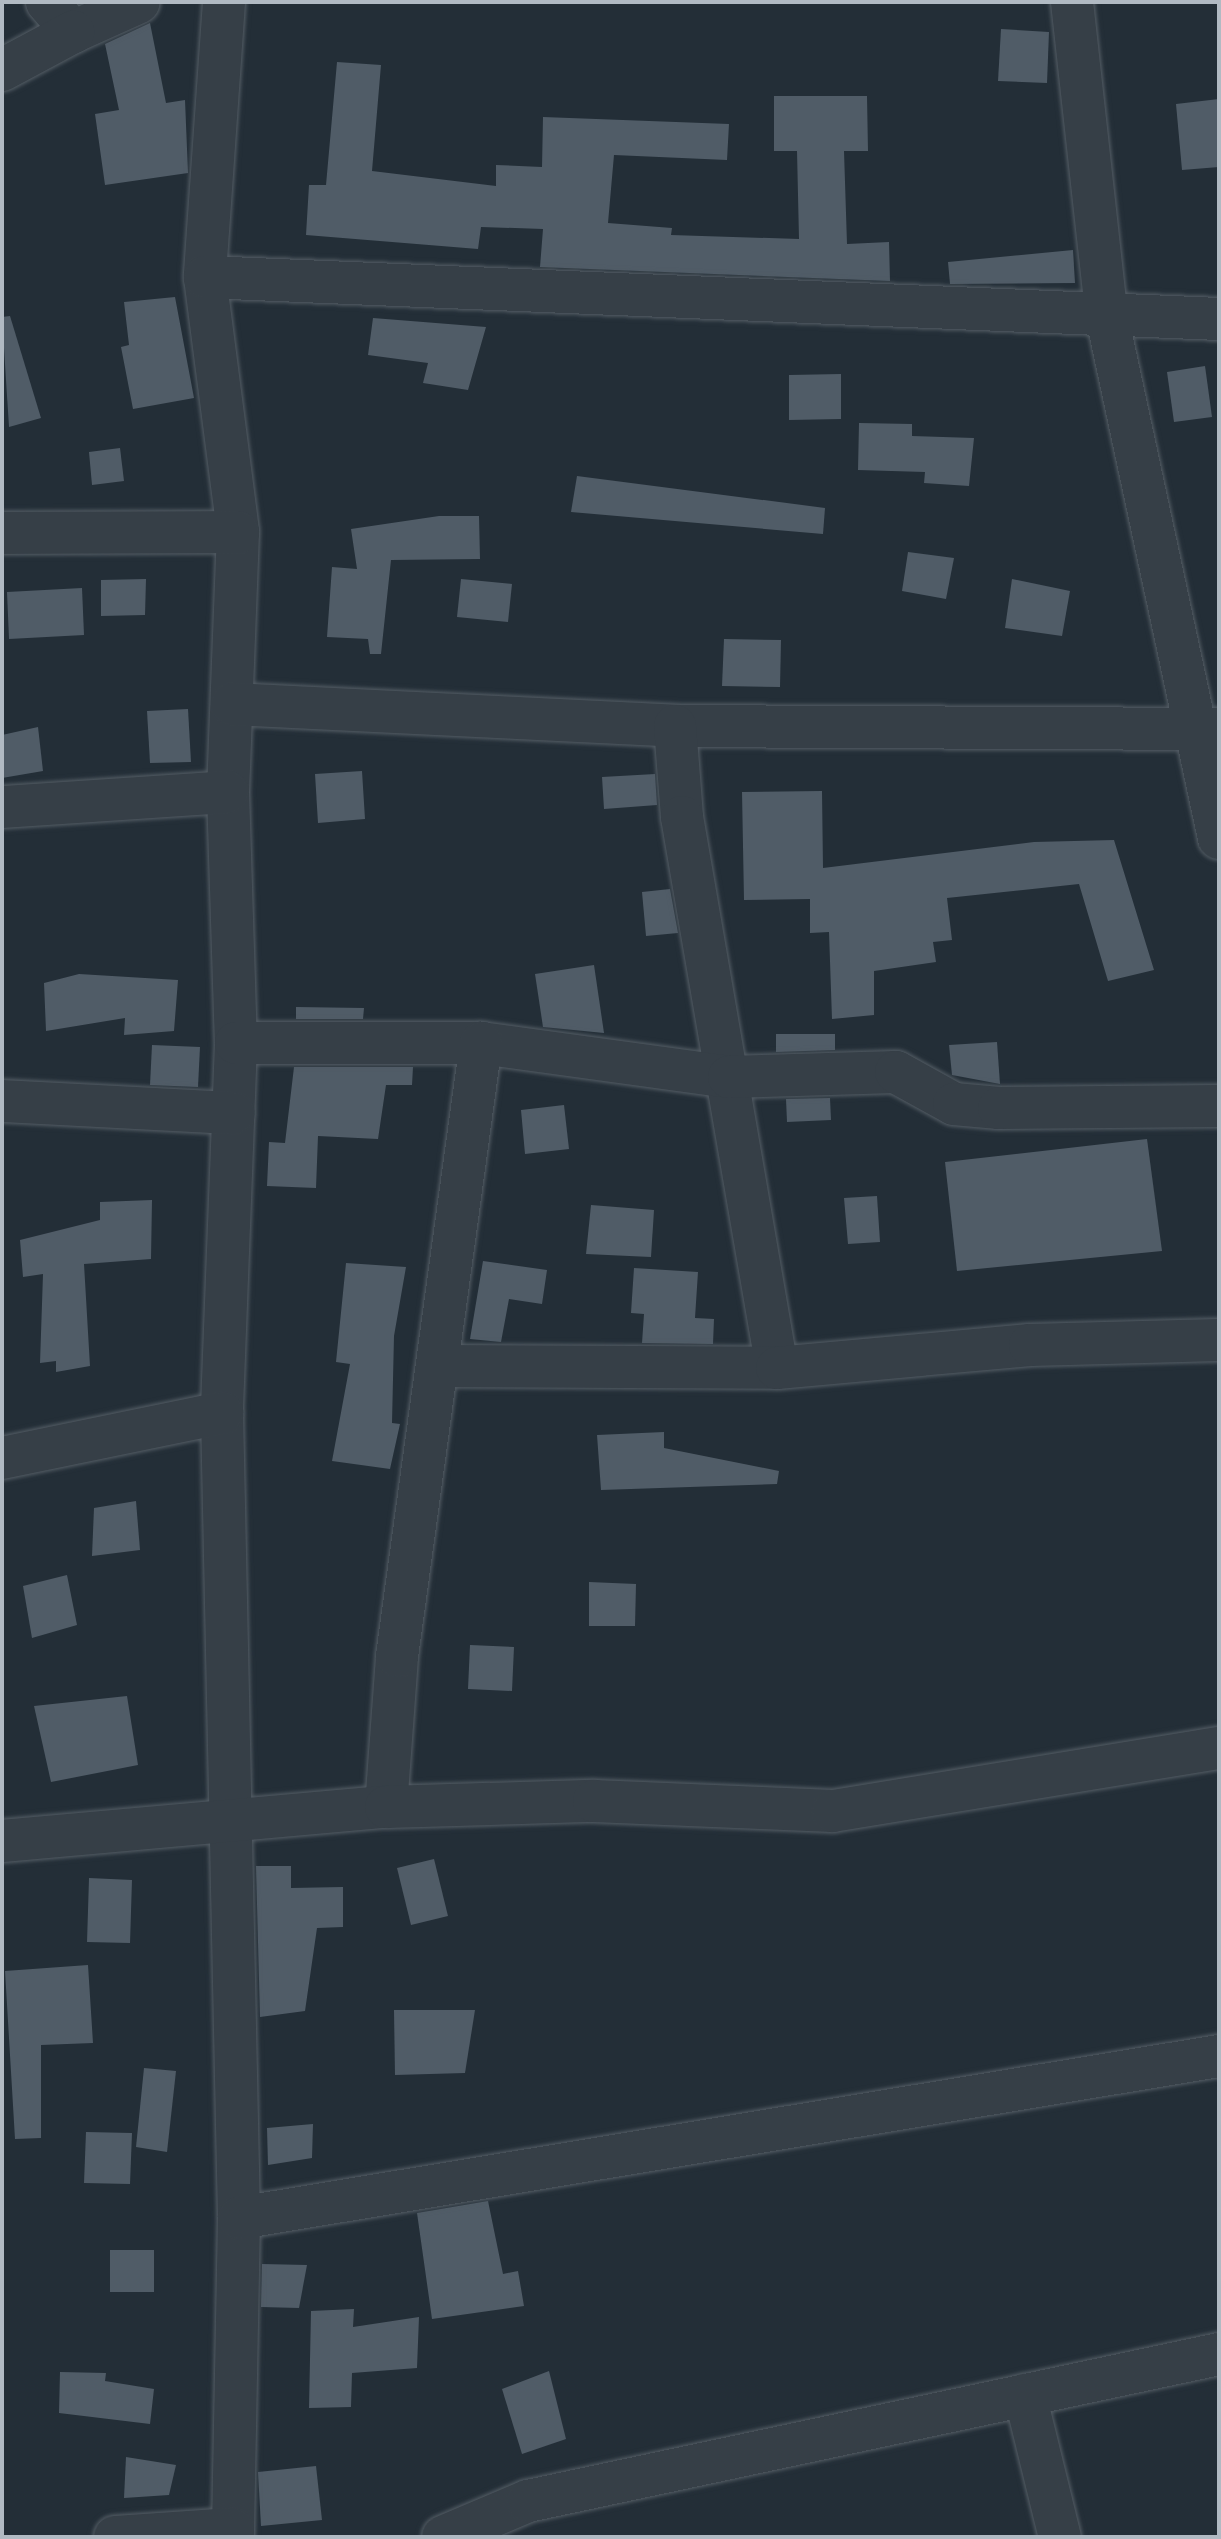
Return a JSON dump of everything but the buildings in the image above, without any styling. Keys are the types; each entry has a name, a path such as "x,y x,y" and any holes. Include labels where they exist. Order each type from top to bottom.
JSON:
{"street":[{"path":"2,70 60,17 139,2"},
{"path":"115,2537 233,2533 239,2218 228,1820 222,1413 236,1043 228,792 238,532 205,277 224,2"},
{"path":"1072,2 1107,317 1208,730 1219,838"},
{"path":"205,277 1107,317 1219,319"},
{"path":"2,533 238,532"},
{"path":"232,704 675,726 1208,730"},
{"path":"675,726 682,817 777,1368"},
{"path":"2,807 228,792"},
{"path":"236,1043 481,1043 729,1077 896,1072 954,1104 999,1108 1219,1106"},
{"path":"386,1807 397,1656 481,1043"},
{"path":"2,1101 234,1113"},
{"path":"437,1366 777,1368 1030,1345 1219,1340"},
{"path":"2,1458 222,1413"},
{"path":"2,1841 386,1807 594,1801 833,1811 1219,1748"},
{"path":"239,2218 1219,2056"},
{"path":"443,2537 528,2501 1219,2354"},
{"path":"1025,2395 1060,2537"}]}
